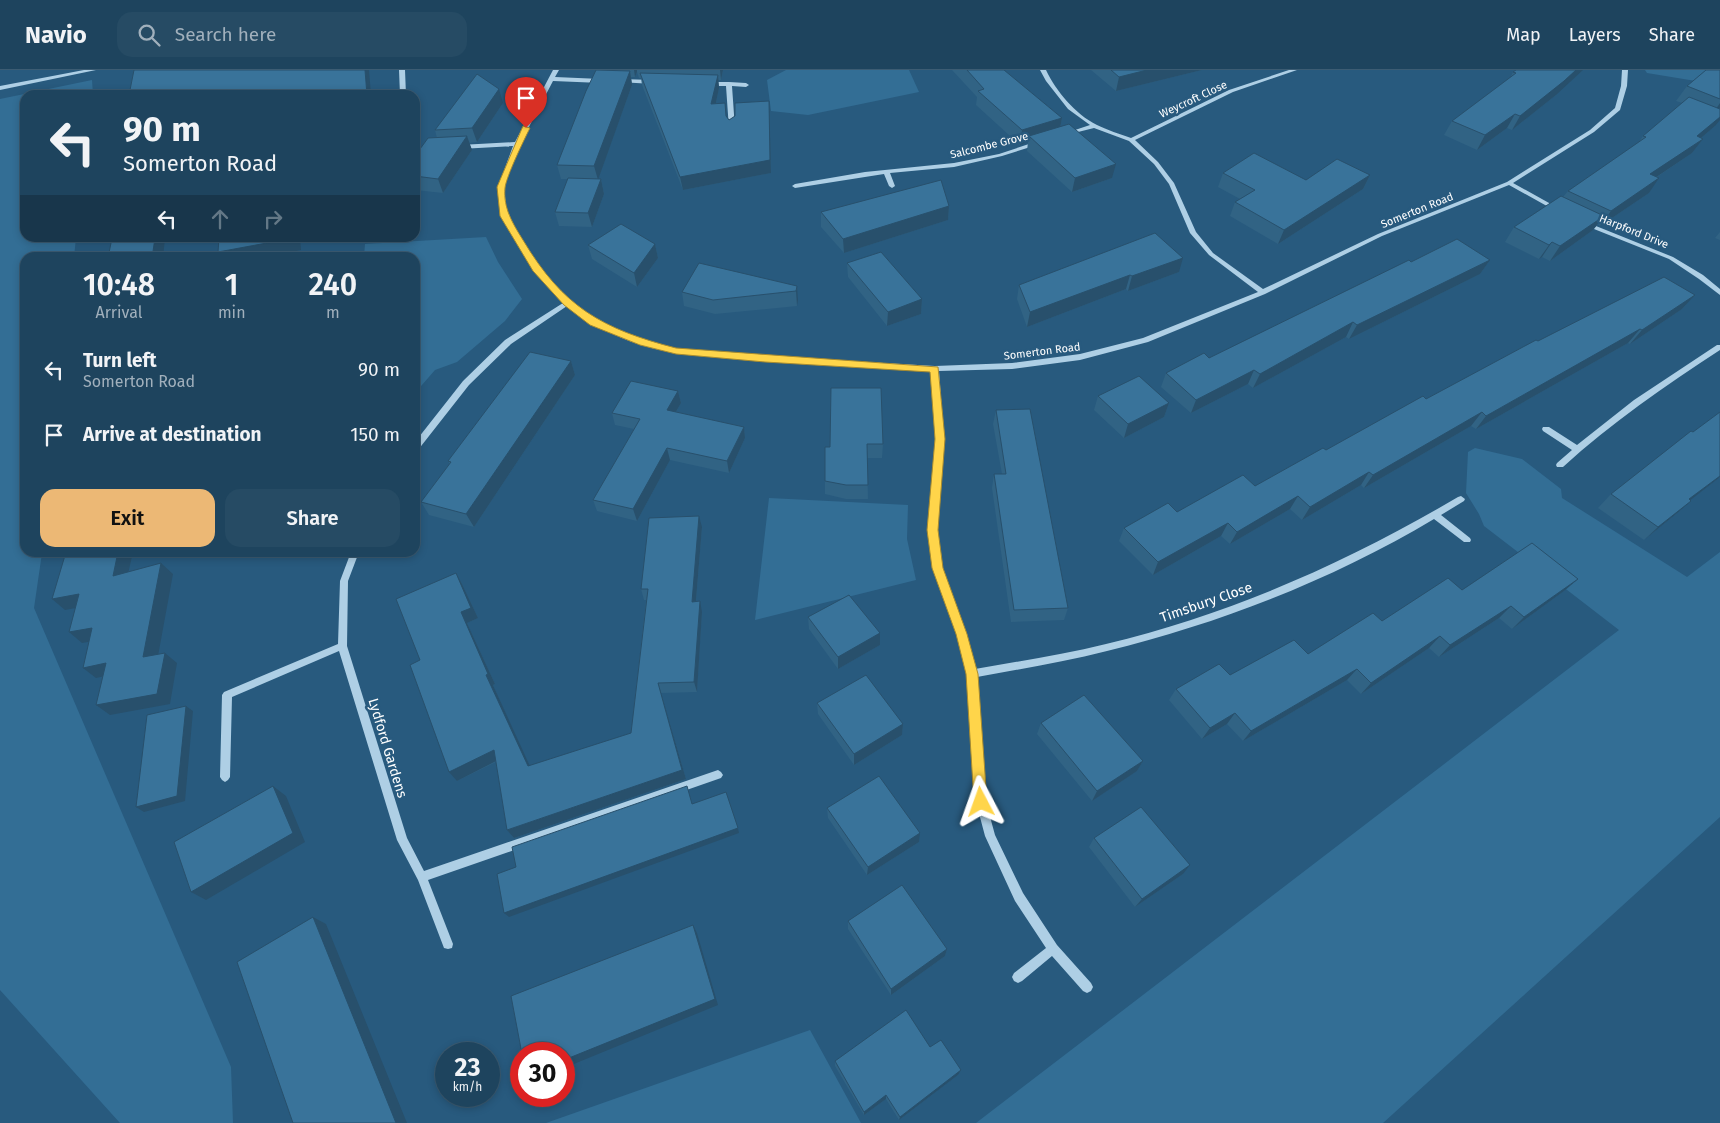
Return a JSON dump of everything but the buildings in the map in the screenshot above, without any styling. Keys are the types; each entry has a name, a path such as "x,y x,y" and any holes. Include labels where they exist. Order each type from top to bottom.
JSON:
{"street":[{"path":"0,88 93,70"},
{"path":"402,70 403,90"},
{"name":"Somerton Road","path":"556,70 517,144 501,187 504,216 536,269 567,303 594,322 613,332 643,343 676,351 765,359 934,369 1012,366 1080,358 1145,340 1263,292 1380,235 1508,183 1592,131 1618,109 1624,86 1625,70"},
{"path":"1043,70 1048,80 1070,108 1094,126 1131,140 1156,163 1172,184 1193,233 1211,254 1263,292"},
{"name":"Weycroft Close","path":"1131,140 1231,91 1294,70"},
{"path":"551,80 660,82"},
{"path":"699,83 746,85"},
{"path":"729,84 732,129"},
{"path":"1056,138 1094,126"},
{"name":"Salcombe Grove","path":"796,186 886,172 954,165 1000,155 1047,140"},
{"path":"452,148 517,144"},
{"path":"420,150 443,148"},
{"path":"886,172 892,186"},
{"path":"1508,183 1560,211"},
{"name":"Harpford Drive","path":"1576,220 1671,258 1701,277 1720,293"},
{"path":"420,442 466,383 508,342 567,303"},
{"path":"1560,465 1577,448 1652,391 1720,347"},
{"path":"934,369 940,439 932,530 938,568 962,634 972,674 981,802 990,836 1019,897 1053,949 1087,987"},
{"path":"1546,429 1577,448"},
{"name":"Timsbury Close","path":"972,674 1123,644 1208,618 1314,578 1395,539 1461,499"},
{"path":"1435,515 1467,540"},
{"name":"Lydford Gardens","path":"353,557 344,581 342,646 402,840 422,877 448,944"},
{"path":"225,777 227,695 342,646"},
{"path":"422,877 718,775"},
{"path":"1018,977 1053,949"}],"shaded area":[{"path":"786,70 909,70 919,92 808,115 771,111 767,80"},
{"path":"1645,70 1720,70 1720,85 1647,73"},
{"path":"92,80 93,90 44,90"},
{"path":"20,95 20,242 76,242 75,252 20,252 20,557 41,557 34,608 231,1067 233,1123 120,1123 0,990 0,99"},
{"path":"486,237 498,262 522,299 505,321 457,362 435,370 420,387 420,252 364,252 365,244"},
{"path":"1475,448 1522,459 1561,489 1562,498 1687,577 1720,552 1720,817 1383,1123 976,1123 1619,630 1484,526 1466,493 1468,452"},
{"path":"769,498 908,505 907,539 916,580 755,620"},
{"path":"810,1030 861,1123 546,1123"}],"route":[{"path":"526,128 517,144 501,187 504,216 536,269 567,303 594,322 613,332 643,343 676,351 765,359 934,369 940,439 932,530 938,568 962,634 972,674 981,802"}]}
